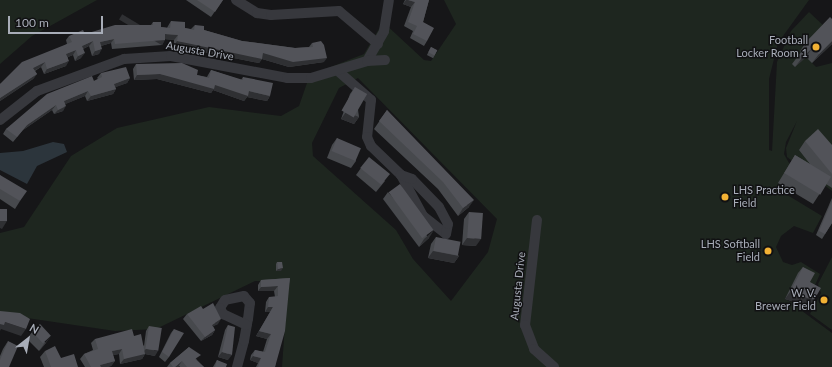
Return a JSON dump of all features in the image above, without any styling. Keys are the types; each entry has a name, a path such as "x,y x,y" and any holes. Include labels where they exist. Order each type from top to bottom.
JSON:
{"street":[{"path":"236,0 257,13 271,15 339,10 378,44"},
{"path":"367,61 378,44 389,0"},
{"name":"Augusta Drive","path":"0,120 37,91 124,59 171,56 287,78 311,78 367,61 385,60"},
{"path":"338,71 371,100 367,137 401,176 423,216 446,234 448,224 439,207 412,179 401,176"},
{"name":"Augusta Drive","path":"537,220 525,325 534,349 554,367"},
{"path":"237,367 247,325"}],"shaded area":[{"path":"0,0 97,0 32,36 0,64"},
{"path":"444,0 809,0 778,43 769,79 769,150 772,151 777,62 791,31 809,12 824,26 812,63 816,67 832,63 832,191 787,157 786,148 797,121 786,142 784,154 789,163 796,167 778,183 787,188 784,193 822,216 813,233 794,226 781,236 776,247 783,262 792,265 801,262 820,274 812,292 816,295 810,307 805,305 802,311 832,333 832,367 282,367 288,282 255,281 156,329 115,331 0,314 0,233 24,227 71,156 117,128 209,107 281,116 299,106 307,83 328,68 364,54 383,22 424,60 431,61 456,24","holes":["358,78 497,219 488,252 451,301 413,259 396,230 313,156 312,143 339,88","810,280 797,305 785,299 785,298"]},
{"path":"53,142 64,144 67,152 37,166 27,184 0,170 0,153 23,151"},
{"name":"W. V. Brewer Field","path":"832,257 832,330 810,314 821,293 818,284"}],"building":[{"path":"197,0 223,0 215,12"},
{"path":"408,0 429,0 423,22 434,28 427,41 413,34 417,26 408,22 415,2"},
{"name":"Football Locker Room 1","path":"830,17 832,19 832,41 819,54 812,48 802,58 799,55 809,44 806,42"},
{"path":"171,21 185,22 185,28 194,30 195,25 204,26 204,30 242,41 295,48 313,47 312,43 321,41 324,45 327,58 293,62 263,53 262,59 177,41 178,35 165,34 165,40 115,44 114,39 100,42 102,49 95,51 93,41 82,46 85,53 78,56 76,50 66,54 69,61 47,69 45,62 33,68 37,74 0,98 0,84 22,62 72,42 69,36 83,30 85,34 115,25 153,25 153,22 161,22 161,27 170,28"},
{"path":"431,47 437,50 435,56 428,52"},
{"path":"182,63 198,70 197,75 209,78 211,70 243,80 243,77 273,83 270,96 249,91 248,96 215,85 214,89 160,74 137,75 136,64"},
{"path":"126,67 130,78 114,84 116,89 91,96 88,91 64,101 66,106 58,110 56,105 27,125 17,137 6,129 47,94 92,76 94,81 102,77 101,73"},
{"path":"355,87 367,94 354,117 342,110"},
{"path":"387,110 474,200 463,208 443,182 379,121"},
{"path":"818,129 832,145 832,174 805,141"},
{"path":"337,138 361,148 355,161 332,151"},
{"path":"795,155 831,177 820,195 784,173"},
{"path":"369,157 390,174 381,185 360,168"},
{"path":"0,175 27,191 20,201 0,189"},
{"path":"400,184 434,230 422,238 389,192"},
{"path":"832,201 832,223 825,234 819,231"},
{"path":"0,209 7,209 7,221 0,221"},
{"path":"469,212 483,213 481,239 467,238"},
{"path":"436,237 461,242 458,256 433,251"},
{"path":"277,262 282,262 283,268 278,269"},
{"path":"803,267 815,273 810,282 821,288 814,300 790,292"},
{"path":"290,278 285,331 275,367 258,367 261,358 253,356 255,350 265,352 271,334 259,331 273,307 268,307 269,297 278,296 278,286 261,287 261,280"},
{"path":"213,303 221,319 212,325 215,330 205,337 187,314 201,306 203,309"},
{"path":"0,311 20,313 30,319 26,329 5,322 4,325 0,324"},
{"path":"40,324 51,336 43,343 32,332"},
{"path":"228,325 235,327 232,355 222,352"},
{"path":"149,326 162,328 158,351 145,349"},
{"path":"132,329 134,336 141,334 145,354 124,359 122,349 112,351 115,361 100,365 101,367 91,367 84,354 98,349 95,339"},
{"path":"174,329 184,333 169,357 162,352"},
{"path":"8,341 18,346 9,367 0,367 0,360"},
{"path":"55,346 61,358 74,354 78,367 51,367 45,351"},
{"path":"189,347 201,355 195,359 204,367 187,367 182,361 173,367 170,363"},
{"path":"217,360 227,364 226,367 215,367"}],"place":[{"name":"Football Locker Room 1","path":"816,47"},
{"name":"LHS Practice Field","path":"725,197"},
{"name":"LHS Softball Field","path":"768,251"},
{"name":"W. V. Brewer Field","path":"824,300"}]}
